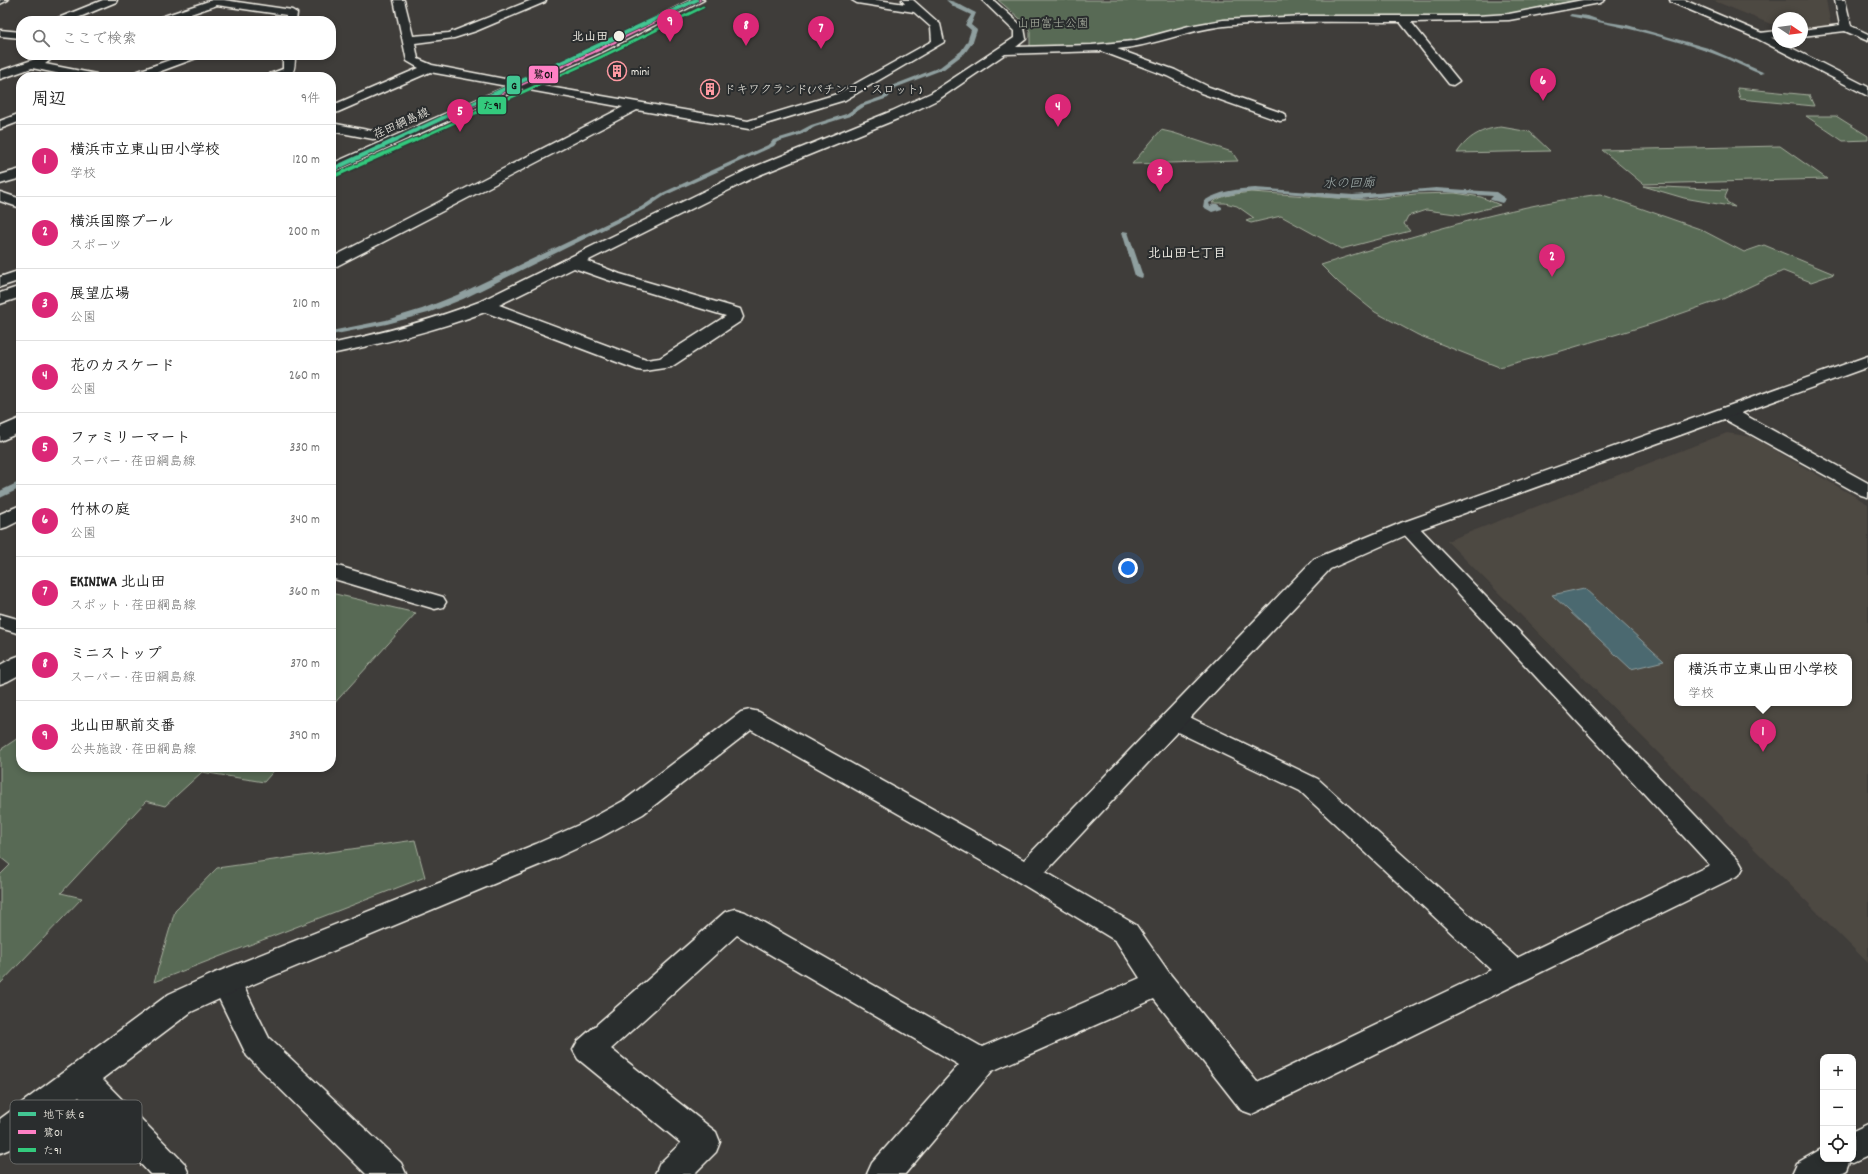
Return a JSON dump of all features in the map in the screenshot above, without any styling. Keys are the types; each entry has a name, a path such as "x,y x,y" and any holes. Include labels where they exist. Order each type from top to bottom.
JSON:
{"street":[{"path":"72,16 112,0"},
{"path":"399,0 413,61 429,68 520,86 749,125 841,97 938,42 936,26 912,4 857,0"},
{"path":"409,40 450,36 472,29 541,0"},
{"name":"荏田綱島線","path":"336,167 520,86 598,50 699,0"},
{"path":"336,348 397,335 442,322 485,306 752,173 897,114 935,96 1020,39 1020,30 987,0"},
{"path":"1004,51 1101,47 1134,44 1189,29 1223,22 1305,19 1478,19 1509,17 1600,0"},
{"path":"1675,0 1760,36 1868,92"},
{"path":"1694,0 1772,32"},
{"path":"1840,0 1846,28"},
{"path":"174,16 216,2 292,13 292,16"},
{"path":"475,90 639,13"},
{"path":"1402,18 1453,81"},
{"path":"1808,32 1846,28 1868,38"},
{"path":"0,33 16,35"},
{"path":"1760,36 1772,35"},
{"path":"1101,47 1171,73 1205,90 1280,117"},
{"path":"1805,48 1868,80"},
{"path":"0,74 42,60"},
{"path":"148,72 181,60"},
{"path":"286,72 289,71 289,60"},
{"path":"30,64 68,72"},
{"path":"336,108 429,68"},
{"path":"336,261 635,106"},
{"path":"0,125 16,119"},
{"path":"336,128 373,135"},
{"name":"荏田綱島線","path":"352,144 388,129"},
{"path":"0,180 16,175"},
{"path":"0,196 16,202"},
{"path":"485,306 644,366 665,364 735,317 734,313 614,277 574,262"},
{"path":"0,282 16,277"},
{"path":"0,299 16,293"},
{"path":"1027,874 1322,564 1408,527 1868,361"},
{"path":"1727,413 1868,491"},
{"path":"0,435 16,427"},
{"path":"0,523 16,515"},
{"path":"51,1100 180,1003 226,982 539,854 592,830 634,807 750,718 1027,874 1126,933 1159,983 1252,1100 1729,868 1408,527"},
{"path":"336,572 435,602"},
{"path":"0,621 16,626"},
{"path":"0,676 16,666"},
{"path":"1174,720 1309,785 1514,973"},
{"path":"672,1174 704,1142 589,1050 735,920 981,1062"},
{"path":"226,982 258,1047 389,1174"},
{"path":"884,1174 981,1062 1159,983"},
{"path":"81,1078 102,1100"},
{"path":"0,1138 10,1131"},
{"path":"1856,1146 1868,1139"},
{"path":"142,1142 172,1174"},
{"path":"1809,1174 1829,1162"}],"shaded area":[{"path":"1712,0 1826,0 1831,26 1808,28 1808,12 1772,12 1772,25"},
{"path":"1727,433 1752,437 1868,504 1868,963 1447,541"}],"green space":[{"name":"山田富士公園","path":"998,0 1578,0 1502,15 1462,18 1380,16 1214,22 1133,41 1096,45 1030,48 1030,31 1025,23"},
{"path":"1737,88 1809,95 1814,106 1740,99"},
{"path":"1806,116 1836,116 1868,136 1868,140 1843,141"},
{"path":"1501,127 1530,132 1550,151 1457,153 1466,142 1476,134"},
{"path":"1161,130 1232,152 1238,161 1132,164"},
{"path":"1780,146 1827,179 1643,184 1602,150"},
{"path":"1643,186 1728,190 1725,197 1727,202 1735,207 1684,198"},
{"path":"1251,192 1366,200 1415,194 1455,193 1481,197 1500,205 1463,215 1426,210 1408,216 1404,224 1410,231 1341,249 1281,216 1251,223 1246,221 1254,218 1237,206 1225,203 1212,203 1225,196"},
{"path":"1600,194 1700,229 1744,252 1764,245 1834,274 1811,282 1783,271 1723,299 1651,324 1558,352 1499,367 1418,335 1375,312 1339,283 1321,265 1424,233 1529,206"},
{"path":"336,594 416,613 336,701"},
{"path":"16,739 16,772 202,772 165,806 146,801 61,893 82,898 0,984 0,875 10,865 0,857 0,750"},
{"path":"202,772 273,772 264,782"},
{"path":"415,840 425,877 154,982 175,911 217,868"}],"water":[{"path":"1584,588 1664,661 1631,669 1552,595"}],"waterway":[{"path":"336,332 387,322 425,311 460,297 643,208 664,194 772,145 775,141 798,134 813,126 848,115 863,105 886,97 893,87 930,74 942,68 963,52 970,42 974,30 968,25 974,14 956,6 948,0"},
{"path":"1571,15 1588,17 1601,22 1625,26 1706,49 1762,73"},
{"name":"水の回廊","path":"1214,207 1215,205 1220,208 1212,210 1206,207 1206,202 1219,195 1235,191 1255,190 1337,197 1370,196 1436,190 1496,194 1503,199 1502,201 1493,199 1495,197 1500,198 1497,198"},
{"path":"1125,232 1139,276"},
{"path":"0,495 16,487"}],"metro line":[{"name":"G","path":"336,168 696,0"}],"transit line":[{"name":"鷺01","path":"336,167 598,50 699,0"},
{"name":"た91","path":"336,175 601,57 703,7"}],"place":[{"name":"北山田","path":"619,36"},
{"name":"北山田駅前交番","path":"670,42"},
{"name":"ミニストップ","path":"746,46"},
{"name":"EKINIWA 北山田","path":"821,49"},
{"name":"mini","path":"617,71"},
{"name":"ドキワクランド(パチンコ・スロット)","path":"710,89"},
{"name":"竹林の庭","path":"1543,101"},
{"name":"花のカスケード","path":"1058,127"},
{"name":"ファミリーマート","path":"460,132"},
{"name":"展望広場","path":"1160,192"},
{"name":"横浜国際プール","path":"1552,277"},
{"name":"横浜市立東山田小学校","path":"1763,752"}],"district":[{"name":"北山田七丁目","path":"1187,252"}]}
